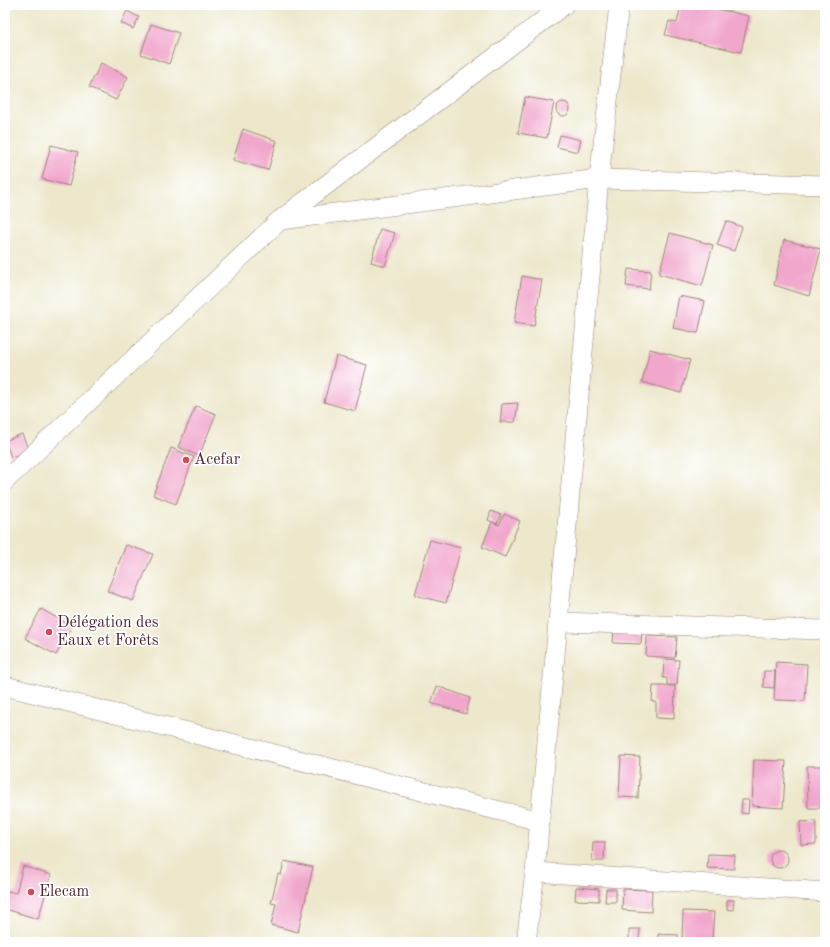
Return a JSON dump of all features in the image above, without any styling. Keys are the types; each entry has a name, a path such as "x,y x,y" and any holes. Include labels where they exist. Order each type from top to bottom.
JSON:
{"street":[{"path":"5,481 280,220 564,5"},
{"path":"526,942 540,821 599,179 619,5"},
{"path":"280,220 599,179 825,185"},
{"path":"559,622 825,630"},
{"path":"5,686 540,821"},
{"path":"535,872 825,892"}],"building":[{"path":"681,5 699,5 749,16 741,52 665,35 669,21 677,23"},
{"path":"127,11 139,17 133,29 121,23"},
{"path":"151,24 179,33 169,64 141,54"},
{"path":"101,63 128,77 116,100 89,87"},
{"path":"525,97 554,102 547,138 518,133"},
{"path":"563,102 568,104 570,109 568,114 563,116 558,114 556,109 558,104"},
{"path":"243,129 277,141 268,170 233,160"},
{"path":"560,135 581,140 578,152 557,147"},
{"path":"51,145 78,152 69,186 42,179"},
{"path":"726,221 742,227 734,251 717,245"},
{"path":"380,229 395,233 385,266 371,262"},
{"path":"670,233 713,245 702,286 659,274"},
{"path":"784,240 821,249 809,296 774,285"},
{"path":"628,269 651,271 649,289 626,286"},
{"path":"522,276 542,280 534,326 514,323"},
{"path":"679,296 705,301 698,333 673,328"},
{"path":"650,349 690,360 681,393 642,382"},
{"path":"336,356 367,365 355,411 324,402"},
{"path":"518,403 515,422 500,422 502,404"},
{"path":"196,406 216,414 199,456 178,447"},
{"path":"22,434 29,451 11,457 5,441"},
{"path":"171,448 194,457 176,504 153,495"},
{"path":"491,511 501,515 497,524 488,520"},
{"path":"504,514 520,521 505,557 482,547 492,522 499,525"},
{"path":"430,540 461,548 446,603 415,595"},
{"path":"126,545 153,554 133,601 107,591"},
{"name":"Délégation des Eaux et Forêts","path":"41,609 72,626 56,655 25,638"},
{"path":"614,628 642,629 641,644 613,643"},
{"path":"647,636 677,637 675,658 646,656"},
{"path":"664,659 679,660 677,685 667,685 667,678 663,678"},
{"path":"776,662 807,664 805,701 774,700"},
{"path":"764,671 775,671 774,688 763,687"},
{"path":"437,686 470,698 466,714 431,703"},
{"path":"653,686 675,686 674,719 656,718 656,702 652,702"},
{"path":"621,756 640,757 638,798 619,797"},
{"path":"754,760 786,761 783,808 752,806"},
{"path":"807,766 825,766 825,808 808,808"},
{"path":"742,800 749,800 748,814 741,813"},
{"path":"816,821 816,844 801,845 800,822"},
{"path":"593,842 605,842 604,861 592,861"},
{"path":"775,850 783,850 788,855 786,866 783,868 775,868 770,863 770,855"},
{"path":"708,854 735,855 734,869 707,868"},
{"path":"284,861 313,867 298,932 271,925 276,904 271,903 278,874 281,875"},
{"name":"Elecam","path":"23,866 51,875 38,919 5,909 5,900 8,891 16,893"},
{"path":"576,887 599,889 599,901 575,900"},
{"path":"606,889 616,889 616,902 605,902"},
{"path":"623,889 652,890 651,912 622,910"},
{"path":"727,900 734,900 733,910 727,909"},
{"path":"683,911 714,912 712,940 682,939"},
{"path":"629,929 640,929 639,939 655,939 655,942 629,942"},
{"path":"658,934 678,935 678,942 658,942"}],"place":[{"name":"Acefar","path":"186,460"},
{"name":"Délégation des Eaux et Forêts","path":"49,632"},
{"name":"Elecam","path":"31,892"}]}
